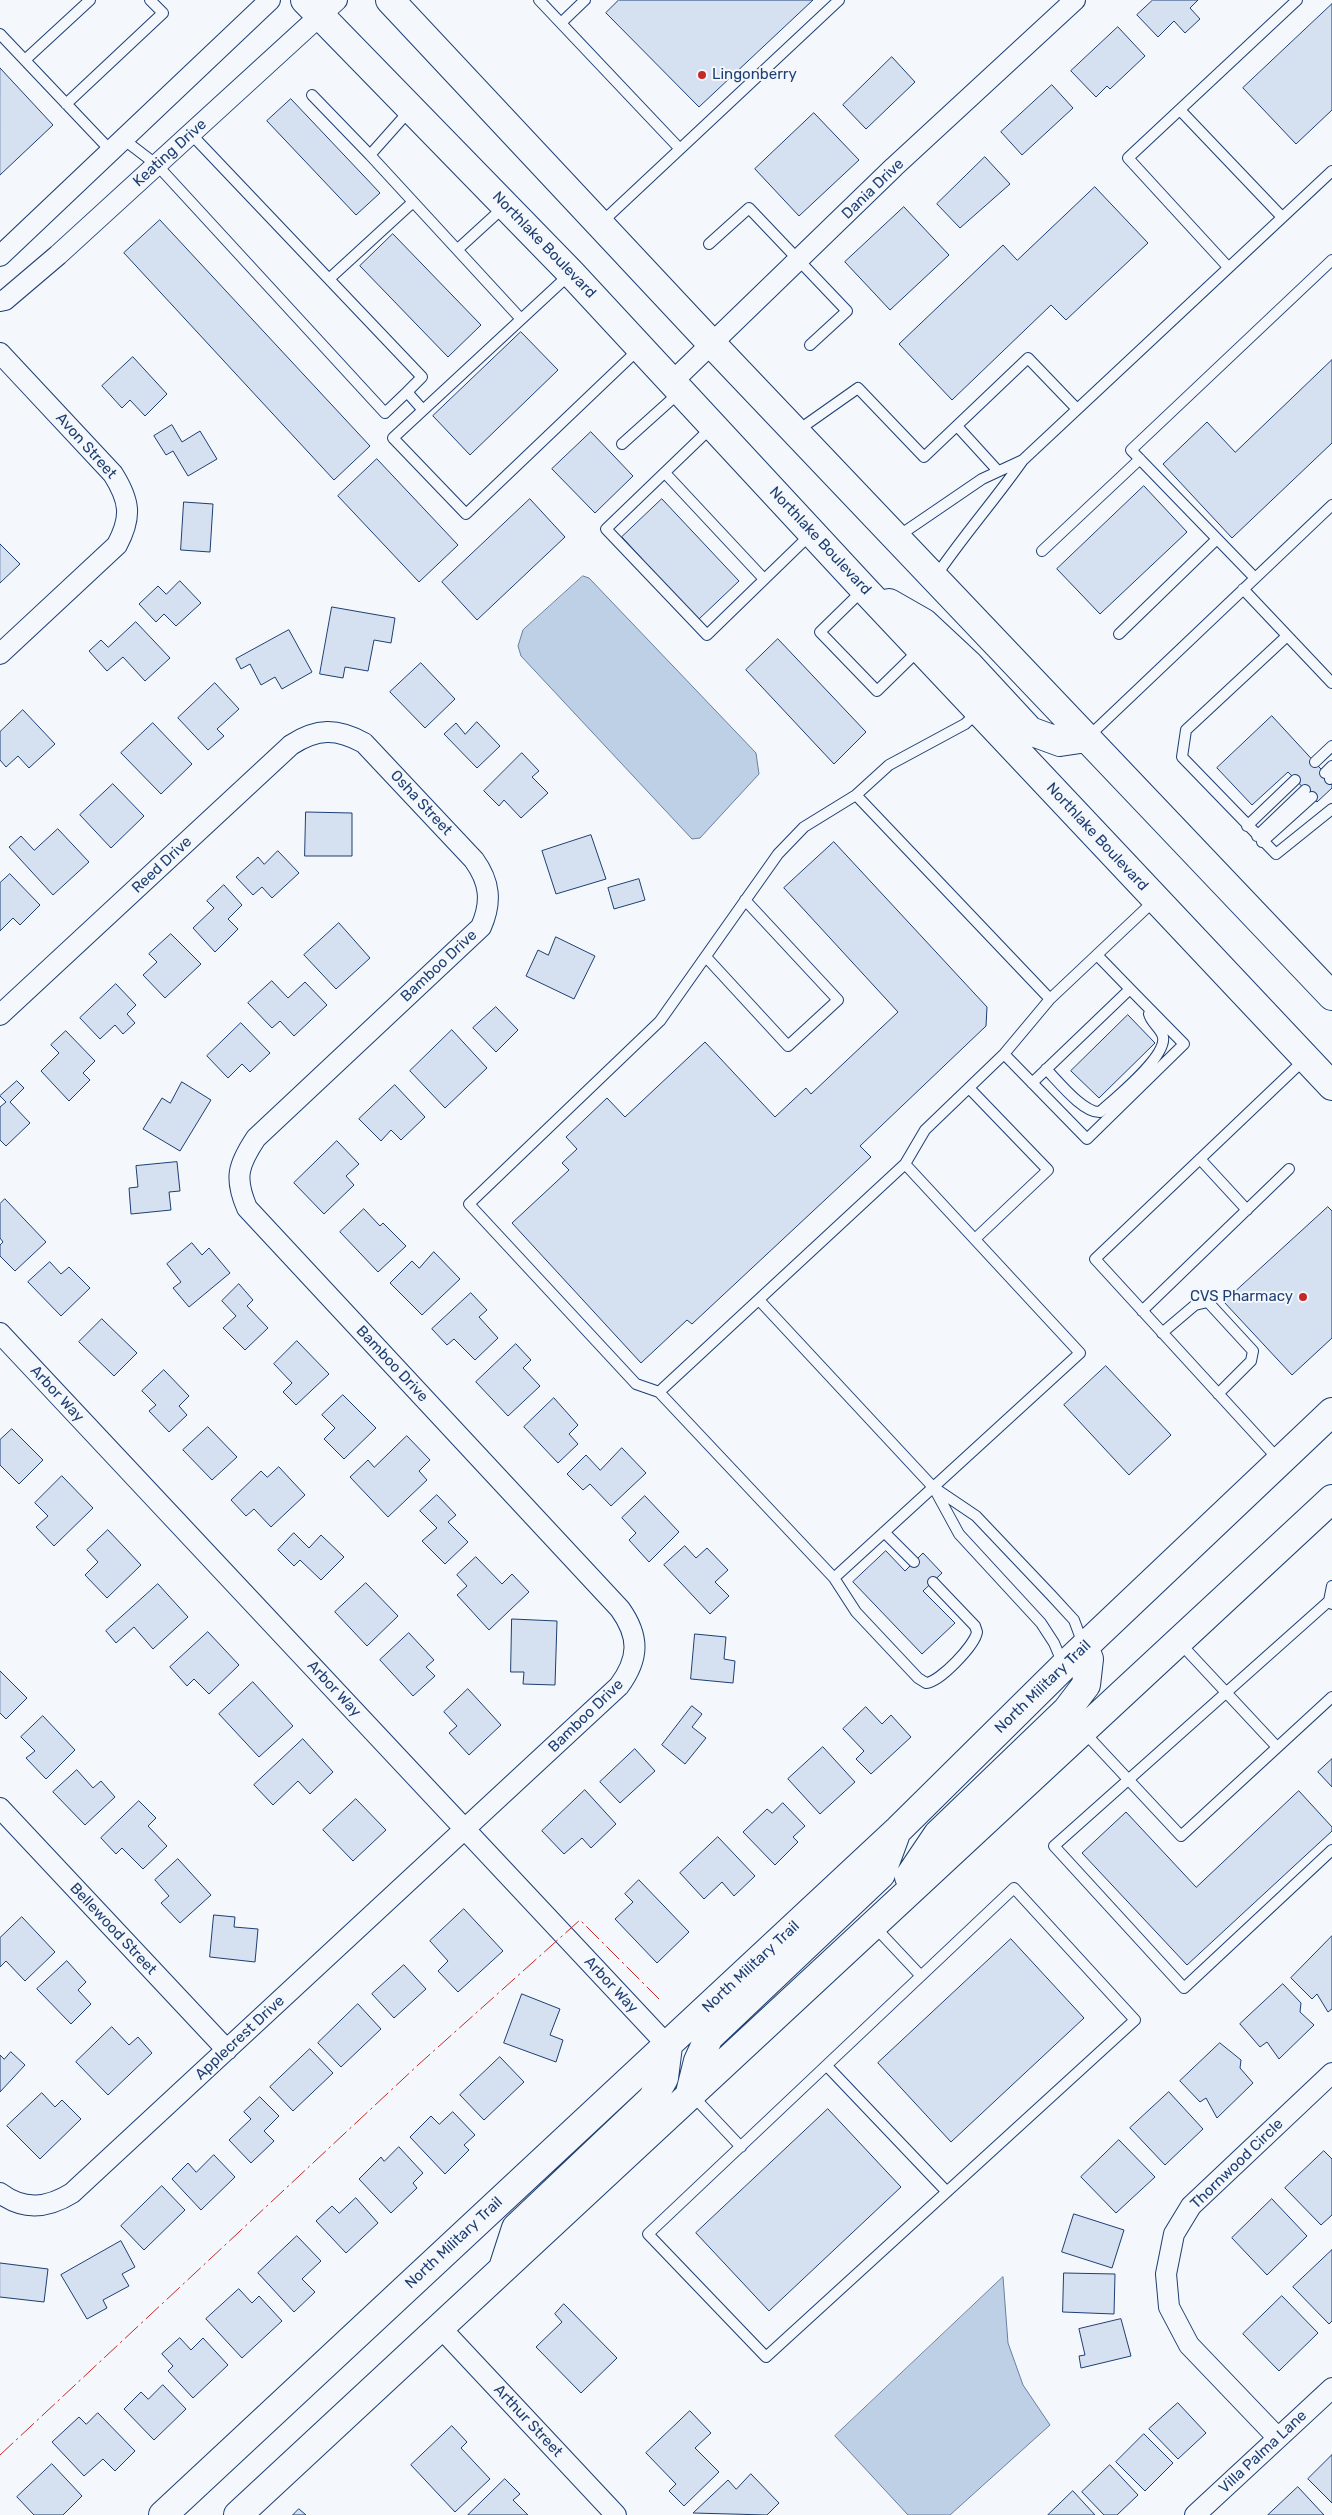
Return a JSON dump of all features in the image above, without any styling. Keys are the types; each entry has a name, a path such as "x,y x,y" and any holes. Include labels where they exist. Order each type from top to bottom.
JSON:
{"main road":[{"path":"390,0 712,344 1332,996"},
{"name":"Northlake Boulevard","path":"321,5 411,109 571,273 864,589 1332,1086"},
{"path":"864,589 924,623 969,665 1030,731 1060,742 1087,738"},
{"name":"North Military Trail","path":"163,2515 898,1830 1064,1666 1332,1412"},
{"path":"238,2515 439,2326 1332,1499"},
{"path":"882,1915 916,1863 938,1834 1067,1710 1086,1684 1089,1659 1084,1647"},
{"path":"690,2093 698,2061 709,2038 881,1874 898,1830"},
{"path":"504,2266 516,2228 652,2099 664,2078 668,2046"}],"street":[{"path":"0,256 270,0"},
{"name":"Dania Drive","path":"677,386 712,344 894,168 1075,0"},
{"name":"Keating Drive","path":"0,301 5,300 58,255 191,134 321,5"},
{"name":"Avon Street","path":"0,353 113,474 124,492 128,514 125,530 117,545 0,654"},
{"name":"Osha Street","path":"332,731 349,734 364,742 474,860 483,872 489,895"},
{"name":"Reed Drive","path":"0,1015 291,746 306,736 332,731"},
{"name":"Bamboo Drive","path":"465,1829 619,1686 629,1672 635,1656 635,1637 629,1621 620,1608 247,1208 240,1192 238,1176 242,1159 256,1138 481,927 487,912 489,895"},
{"name":"Arbor Way","path":"0,1333 668,2046"},
{"name":"Bellewood Street","path":"0,1808 227,2050"},
{"name":"Applecrest Drive","path":"0,2193 8,2200 24,2206 41,2207 58,2202 72,2194 465,1829"},
{"name":"Thornwood Circle","path":"1278,2438 1189,2345 1169,2308 1166,2274 1174,2234 1191,2206 1332,2073"},
{"name":"Arthur Street","path":"439,2326 616,2515"},
{"name":"Villa Palma Lane","path":"1195,2515 1332,2388"}],"lane":[{"path":"25,60 90,0"},
{"path":"66,104 163,13 150,0"},
{"path":"539,0 680,149"},
{"path":"561,23 585,0"},
{"path":"600,224 839,0"},
{"path":"1228,267 1128,158 1297,0"},
{"path":"0,34 66,104 117,145 157,165 385,413 422,377 191,134"},
{"path":"312,95 458,249 520,319"},
{"path":"370,155 411,109"},
{"path":"1180,110 1282,217"},
{"path":"935,578 968,529 997,497 1024,460 1332,171"},
{"path":"329,279 413,202"},
{"path":"458,249 505,205"},
{"path":"709,244 749,208 846,311 810,345"},
{"path":"1255,578 1131,450 1332,260"},
{"path":"571,273 422,409 393,438 466,514 640,347"},
{"path":"796,432 858,388 924,457 1028,358 1077,409"},
{"path":"622,444 677,386"},
{"path":"407,392 422,409"},
{"path":"714,426 606,529 707,635 812,532"},
{"path":"957,426 998,471"},
{"path":"1042,551 1140,459"},
{"path":"896,537 937,508 998,471 1024,460"},
{"path":"665,473 764,579"},
{"path":"1087,738 1332,505"},
{"path":"1119,634 1217,539"},
{"path":"864,589 820,632 877,691 921,649"},
{"path":"1243,589 1332,683"},
{"path":"1287,636 1186,730 1182,757 1259,839 1276,854 1332,809"},
{"path":"933,1582 975,1626 977,1632 973,1642 936,1681 926,1683 918,1678 856,1612 834,1578 659,1392 636,1384 469,1204 660,1021 778,854 804,827 856,795 889,765 965,724 979,710"},
{"path":"1315,762 1332,746"},
{"path":"1247,826 1295,780"},
{"path":"1259,839 1309,794"},
{"path":"856,795 1050,999"},
{"path":"659,1392 905,1164 925,1130 1004,1054 1050,999 1156,899"},
{"path":"706,958 788,1046 838,1000 745,900"},
{"path":"1004,1054 1087,1139 1184,1044 1098,954"},
{"path":"1032,1082 1130,989"},
{"path":"1046,1069 1081,1104 1094,1113 1100,1112 1153,1061 1164,1044 1163,1035 1150,1017 1148,1007"},
{"path":"1280,1461 1095,1259 1306,1058"},
{"path":"969,1088 1048,1170 975,1239"},
{"path":"1200,1159 1247,1210"},
{"path":"834,1578 1080,1353 905,1164"},
{"path":"1142,1310 1289,1170"},
{"path":"759,1300 933,1487 976,1516 1068,1613 1074,1620 1084,1647"},
{"path":"1162,1333 1195,1305 1208,1302 1253,1352 1253,1358 1218,1394"},
{"path":"933,1487 959,1534 1041,1623 1054,1643 1064,1666"},
{"path":"884,1532 914,1562"},
{"path":"1332,1586 1330,1602 1129,1780 1120,1785 1054,1846 1184,1988 1332,1850"},
{"path":"1178,1642 1277,1747"},
{"path":"1083,1730 1181,1836 1332,1697"},
{"path":"1014,1888 1135,2020 766,2357 648,2234 827,2066 1014,1888"},
{"path":"882,1915 921,1976"},
{"path":"827,2066 947,2192"},
{"path":"690,2093 741,2147"}],"water":[{"path":"583,576 589,578 756,753 759,774 700,838 692,839 521,656 518,646 523,630"},
{"path":"1003,2277 1008,2343 1023,2385 1050,2425 950,2515 908,2515 835,2436"}],"building":[{"path":"619,0 813,0 699,107 606,13"},
{"path":"1153,0 1198,0 1190,8 1200,19 1185,33 1174,21 1158,37 1137,15"},
{"path":"1332,4 1332,110 1296,144 1243,88"},
{"path":"1118,27 1145,56 1110,89 1107,86 1096,97 1071,71"},
{"path":"892,57 915,82 866,129 843,105"},
{"path":"0,68 53,125 0,175"},
{"path":"1052,85 1073,108 1022,155 1001,132"},
{"path":"291,99 380,193 356,215 267,121"},
{"path":"814,113 859,160 799,216 755,169"},
{"path":"985,157 1010,184 960,228 937,204"},
{"path":"1095,187 1148,243 1066,320 1051,305 952,400 899,344 1003,245 1017,260"},
{"path":"904,207 949,255 890,310 845,262"},
{"path":"160,220 370,446 334,480 124,253"},
{"path":"393,234 481,325 448,357 360,266"},
{"path":"521,332 558,370 470,455 433,416"},
{"path":"133,357 167,394 145,416 130,400 122,408 102,386"},
{"path":"1332,360 1332,443 1232,538 1163,464 1207,422 1235,452"},
{"path":"172,425 182,442 200,431 217,459 188,476 173,451 166,455 154,436"},
{"path":"591,432 633,476 595,513 552,469"},
{"path":"377,459 458,545 419,582 338,496"},
{"path":"1144,486 1187,532 1100,614 1057,569"},
{"path":"530,499 565,537 477,620 442,582"},
{"path":"662,499 739,581 698,620 622,537"},
{"path":"184,502 213,504 210,552 181,550"},
{"path":"0,544 20,564 0,583"},
{"path":"180,581 201,603 176,626 164,614 156,622 139,604 158,586 166,594"},
{"path":"332,607 395,618 391,643 374,640 368,671 345,667 343,678 320,674"},
{"path":"136,622 170,658 145,681 123,657 107,671 89,651 101,640 108,647"},
{"path":"289,630 312,672 282,689 275,677 261,685 250,664 241,669 236,659"},
{"path":"778,639 866,732 834,764 746,670"},
{"path":"421,663 455,699 425,728 390,692"},
{"path":"215,683 239,709 217,729 224,736 208,750 178,718"},
{"path":"23,710 55,744 29,768 18,756 6,767 0,760 0,732"},
{"path":"1272,716 1332,781 1332,788 1317,802 1288,772 1252,805 1217,768"},
{"path":"477,722 500,746 477,768 444,734 456,723 465,734"},
{"path":"153,723 192,764 161,794 121,753"},
{"path":"522,753 539,771 532,777 548,793 521,818 504,800 499,806 484,791"},
{"path":"113,784 144,816 111,848 80,815"},
{"path":"306,812 352,813 352,856 305,856"},
{"path":"58,829 89,862 53,895 9,847 21,836 34,850"},
{"path":"591,835 606,879 556,894 542,851"},
{"path":"834,842 987,1007 986,1026 860,1146 871,1157 692,1324 687,1320 641,1363 512,1223 569,1170 562,1163 577,1149 566,1137 607,1098 625,1117 705,1042 775,1117 806,1088 811,1094 898,1012 784,888"},
{"path":"278,851 299,873 272,898 262,887 253,895 236,877 258,857 264,864"},
{"path":"10,874 40,905 20,925 13,918 0,931 0,883"},
{"path":"639,879 645,900 614,909 608,888"},
{"path":"224,885 242,905 228,919 238,929 215,952 193,928 214,908 207,901"},
{"path":"339,923 370,958 336,989 304,955"},
{"path":"171,934 201,964 165,998 143,975 157,962 149,954"},
{"path":"556,937 595,956 574,999 526,976 538,950 548,955"},
{"path":"272,981 288,998 305,982 327,1005 294,1036 280,1021 272,1028 248,1003"},
{"path":"116,984 136,1005 127,1014 135,1023 123,1034 115,1025 100,1039 80,1018"},
{"path":"496,1007 518,1030 496,1052 473,1028"},
{"path":"1128,1015 1155,1043 1099,1098 1071,1071"},
{"path":"241,1023 270,1053 250,1072 242,1064 228,1078 207,1056"},
{"path":"452,1030 487,1068 445,1108 410,1071"},
{"path":"66,1031 95,1061 83,1073 90,1080 69,1101 41,1071 59,1053 51,1045"},
{"path":"17,1081 24,1088 10,1102 30,1123 6,1146 0,1140 0,1107 6,1102 0,1096"},
{"path":"182,1082 211,1100 180,1151 143,1129 162,1098 170,1103"},
{"path":"395,1085 425,1117 401,1140 391,1130 381,1141 359,1119"},
{"path":"337,1141 359,1164 346,1176 354,1185 324,1214 294,1183"},
{"path":"177,1162 180,1191 169,1192 171,1210 131,1214 129,1188 138,1187 136,1166"},
{"path":"5,1199 46,1242 15,1271 0,1256 0,1245 3,1242 0,1238 0,1204"},
{"path":"1328,1207 1332,1211 1332,1338 1292,1375 1224,1302"},
{"path":"364,1209 380,1226 383,1223 406,1246 378,1272 340,1232"},
{"path":"192,1243 202,1255 209,1248 230,1273 189,1307 173,1288 181,1282 167,1264"},
{"path":"434,1252 460,1279 422,1315 390,1283 412,1261 419,1268"},
{"path":"50,1262 61,1274 69,1267 90,1288 61,1316 28,1282"},
{"path":"239,1284 253,1300 247,1306 268,1328 245,1350 223,1328 236,1316 222,1301"},
{"path":"471,1293 487,1310 479,1317 498,1338 475,1360 454,1339 447,1345 432,1329"},
{"path":"102,1319 137,1353 114,1376 79,1342"},
{"path":"297,1341 329,1374 296,1405 283,1392 292,1383 274,1364"},
{"path":"516,1344 531,1360 523,1368 540,1386 508,1416 476,1382"},
{"path":"1106,1366 1171,1435 1129,1475 1064,1405"},
{"path":"164,1370 189,1396 179,1406 187,1415 169,1432 149,1411 156,1405 142,1391"},
{"path":"343,1395 376,1428 344,1459 324,1439 335,1428 322,1415"},
{"path":"554,1398 578,1425 569,1434 578,1444 558,1463 524,1427"},
{"path":"208,1427 237,1457 212,1480 183,1450"},
{"path":"12,1429 43,1460 19,1484 0,1465 0,1440"},
{"path":"407,1436 430,1460 419,1471 427,1480 388,1517 350,1477 368,1460 374,1467"},
{"path":"622,1448 646,1473 611,1506 590,1484 583,1490 567,1474 586,1455 600,1470"},
{"path":"279,1467 305,1495 271,1527 254,1509 246,1516 231,1500 261,1471 267,1477"},
{"path":"62,1476 93,1508 54,1546 36,1527 48,1516 35,1503"},
{"path":"437,1495 456,1515 448,1522 468,1542 445,1564 422,1541 437,1528 420,1511"},
{"path":"645,1496 679,1532 649,1562 629,1540 636,1533 622,1518"},
{"path":"108,1530 141,1565 107,1598 85,1575 98,1562 87,1550"},
{"path":"294,1533 309,1548 321,1535 344,1557 321,1580 300,1560 294,1566 278,1550"},
{"path":"685,1546 696,1558 707,1548 728,1570 715,1582 729,1596 710,1614 664,1565"},
{"path":"886,1551 905,1571 923,1553 942,1573 923,1591 955,1623 922,1654 853,1582"},
{"path":"476,1557 502,1584 512,1574 529,1592 489,1630 457,1595 467,1586 457,1575"},
{"path":"366,1583 398,1616 367,1646 335,1612"},
{"path":"158,1584 188,1617 153,1649 134,1627 116,1643 106,1631"},
{"path":"512,1619 557,1621 555,1685 523,1684 524,1672 511,1672"},
{"path":"208,1632 239,1665 209,1694 194,1679 187,1686 170,1667"},
{"path":"409,1633 434,1660 426,1667 435,1676 413,1696 380,1660"},
{"path":"695,1634 726,1637 724,1659 735,1661 733,1683 691,1679"},
{"path":"0,1671 27,1698 6,1719 0,1713"},
{"path":"253,1682 293,1726 259,1757 219,1714"},
{"path":"468,1689 501,1725 469,1755 449,1733 457,1726 444,1712"},
{"path":"692,1706 702,1714 692,1727 706,1738 685,1764 662,1745"},
{"path":"866,1707 882,1724 891,1715 911,1737 871,1774 856,1759 864,1751 843,1729"},
{"path":"43,1716 75,1750 46,1779 26,1758 35,1751 21,1737"},
{"path":"303,1739 333,1772 310,1794 298,1781 273,1805 254,1785"},
{"path":"823,1747 855,1782 820,1814 788,1779"},
{"path":"635,1749 655,1771 620,1803 600,1782"},
{"path":"1332,1759 1332,1787 1318,1772"},
{"path":"77,1770 93,1788 101,1781 115,1797 85,1825 53,1792"},
{"path":"585,1790 616,1824 591,1848 582,1838 564,1854 542,1831"},
{"path":"1299,1791 1332,1827 1332,1831 1187,1965 1082,1853 1126,1812 1196,1887"},
{"path":"356,1799 386,1830 353,1861 323,1830"},
{"path":"139,1801 156,1818 148,1826 167,1846 143,1869 122,1848 116,1854 101,1838"},
{"path":"783,1803 805,1826 793,1837 798,1842 775,1865 743,1832 767,1809 772,1813"},
{"path":"718,1837 755,1876 734,1896 722,1882 704,1899 680,1873"},
{"path":"178,1859 211,1895 180,1923 161,1903 169,1896 155,1880"},
{"path":"639,1880 689,1932 657,1963 615,1919 633,1902 625,1894"},
{"path":"464,1909 503,1951 458,1992 438,1971 448,1961 430,1941"},
{"path":"214,1915 235,1917 234,1927 258,1929 255,1962 210,1957"},
{"path":"22,1917 55,1952 25,1981 6,1961 0,1967 0,1938"},
{"path":"1332,1936 1332,2009 1328,2012 1317,1994 1312,1999 1291,1978"},
{"path":"1011,1939 1084,2018 951,2142 878,2063"},
{"path":"67,1961 86,1982 78,1990 91,2004 71,2024 37,1989"},
{"path":"404,1965 426,1989 394,2018 372,1994"},
{"path":"1283,1984 1301,2003 1300,2012 1314,2025 1279,2059 1267,2042 1260,2047 1240,2024"},
{"path":"522,1994 560,2009 550,2035 563,2040 556,2062 504,2043"},
{"path":"358,2004 381,2029 341,2067 318,2043"},
{"path":"112,2027 129,2045 138,2037 152,2053 108,2095 76,2062"},
{"path":"1220,2043 1241,2060 1240,2068 1253,2083 1217,2118 1206,2098 1200,2102 1180,2081"},
{"path":"310,2049 333,2073 293,2111 270,2087"},
{"path":"11,2052 25,2065 0,2092 0,2055 4,2059"},
{"path":"500,2057 524,2082 484,2120 460,2095"},
{"path":"1169,2092 1203,2129 1165,2165 1130,2128"},
{"path":"42,2093 55,2107 62,2100 81,2119 40,2159 7,2126"},
{"path":"260,2097 279,2116 264,2131 274,2141 251,2163 229,2140 251,2119 244,2112"},
{"path":"828,2109 901,2187 769,2311 696,2233"},
{"path":"453,2112 475,2135 464,2145 469,2150 445,2174 410,2137 431,2116 439,2124"},
{"path":"1119,2140 1155,2177 1116,2213 1081,2177"},
{"path":"399,2147 423,2173 413,2183 417,2188 391,2213 359,2179 381,2157 384,2161"},
{"path":"1324,2151 1332,2159 1332,2215 1321,2225 1285,2188"},
{"path":"214,2155 235,2177 201,2210 172,2179 188,2163 196,2172"},
{"path":"162,2186 185,2210 144,2250 121,2226"},
{"path":"356,2198 378,2223 346,2253 316,2221 332,2206 339,2213"},
{"path":"1272,2199 1307,2236 1267,2275 1232,2238"},
{"path":"1074,2214 1124,2230 1112,2268 1062,2252"},
{"path":"297,2236 321,2261 302,2279 315,2292 294,2312 258,2273"},
{"path":"121,2241 135,2267 122,2274 129,2286 103,2300 107,2308 87,2319 61,2275"},
{"path":"1332,2250 1332,2321 1329,2324 1293,2287"},
{"path":"0,2263 48,2269 44,2302 0,2297"},
{"path":"1064,2273 1115,2274 1114,2314 1063,2312"},
{"path":"239,2289 252,2303 259,2296 282,2321 242,2358 206,2319"},
{"path":"1282,2296 1318,2333 1279,2371 1243,2334"},
{"path":"564,2304 617,2358 581,2393 536,2347 562,2322 555,2314"},
{"path":"1121,2319 1131,2356 1081,2368 1079,2356 1085,2355 1079,2329"},
{"path":"180,2338 191,2350 203,2338 228,2365 193,2398 168,2371 173,2366 162,2354"},
{"path":"163,2385 186,2409 154,2440 124,2409 141,2392 148,2399"},
{"path":"1178,2403 1206,2433 1178,2459 1149,2429"},
{"path":"690,2411 711,2433 695,2448 719,2472 684,2506 669,2491 676,2484 646,2453"},
{"path":"98,2413 135,2451 115,2471 103,2459 84,2476 52,2442 79,2417 86,2424"},
{"path":"452,2426 467,2442 461,2448 490,2479 455,2512 411,2465"},
{"path":"1144,2434 1173,2463 1145,2491 1116,2462"},
{"path":"1332,2455 1332,2503 1308,2479"},
{"path":"52,2464 82,2496 63,2515 34,2515 17,2497"},
{"path":"1110,2465 1138,2495 1117,2515 1104,2515 1082,2492"},
{"path":"751,2474 779,2503 767,2515 693,2513 728,2480 736,2489"},
{"path":"505,2479 520,2494 513,2500 528,2515 468,2515"},
{"path":"1298,2487 1324,2515 1268,2515"},
{"path":"1073,2491 1095,2515 1048,2515"},
{"path":"299,2509 306,2515 293,2515"}],"power":[{"path":"0,2455 418,2065 580,1920 659,1999"}],"place":[{"name":"Lingonberry","path":"702,75"},
{"name":"CVS Pharmacy","path":"1303,1297"}]}
